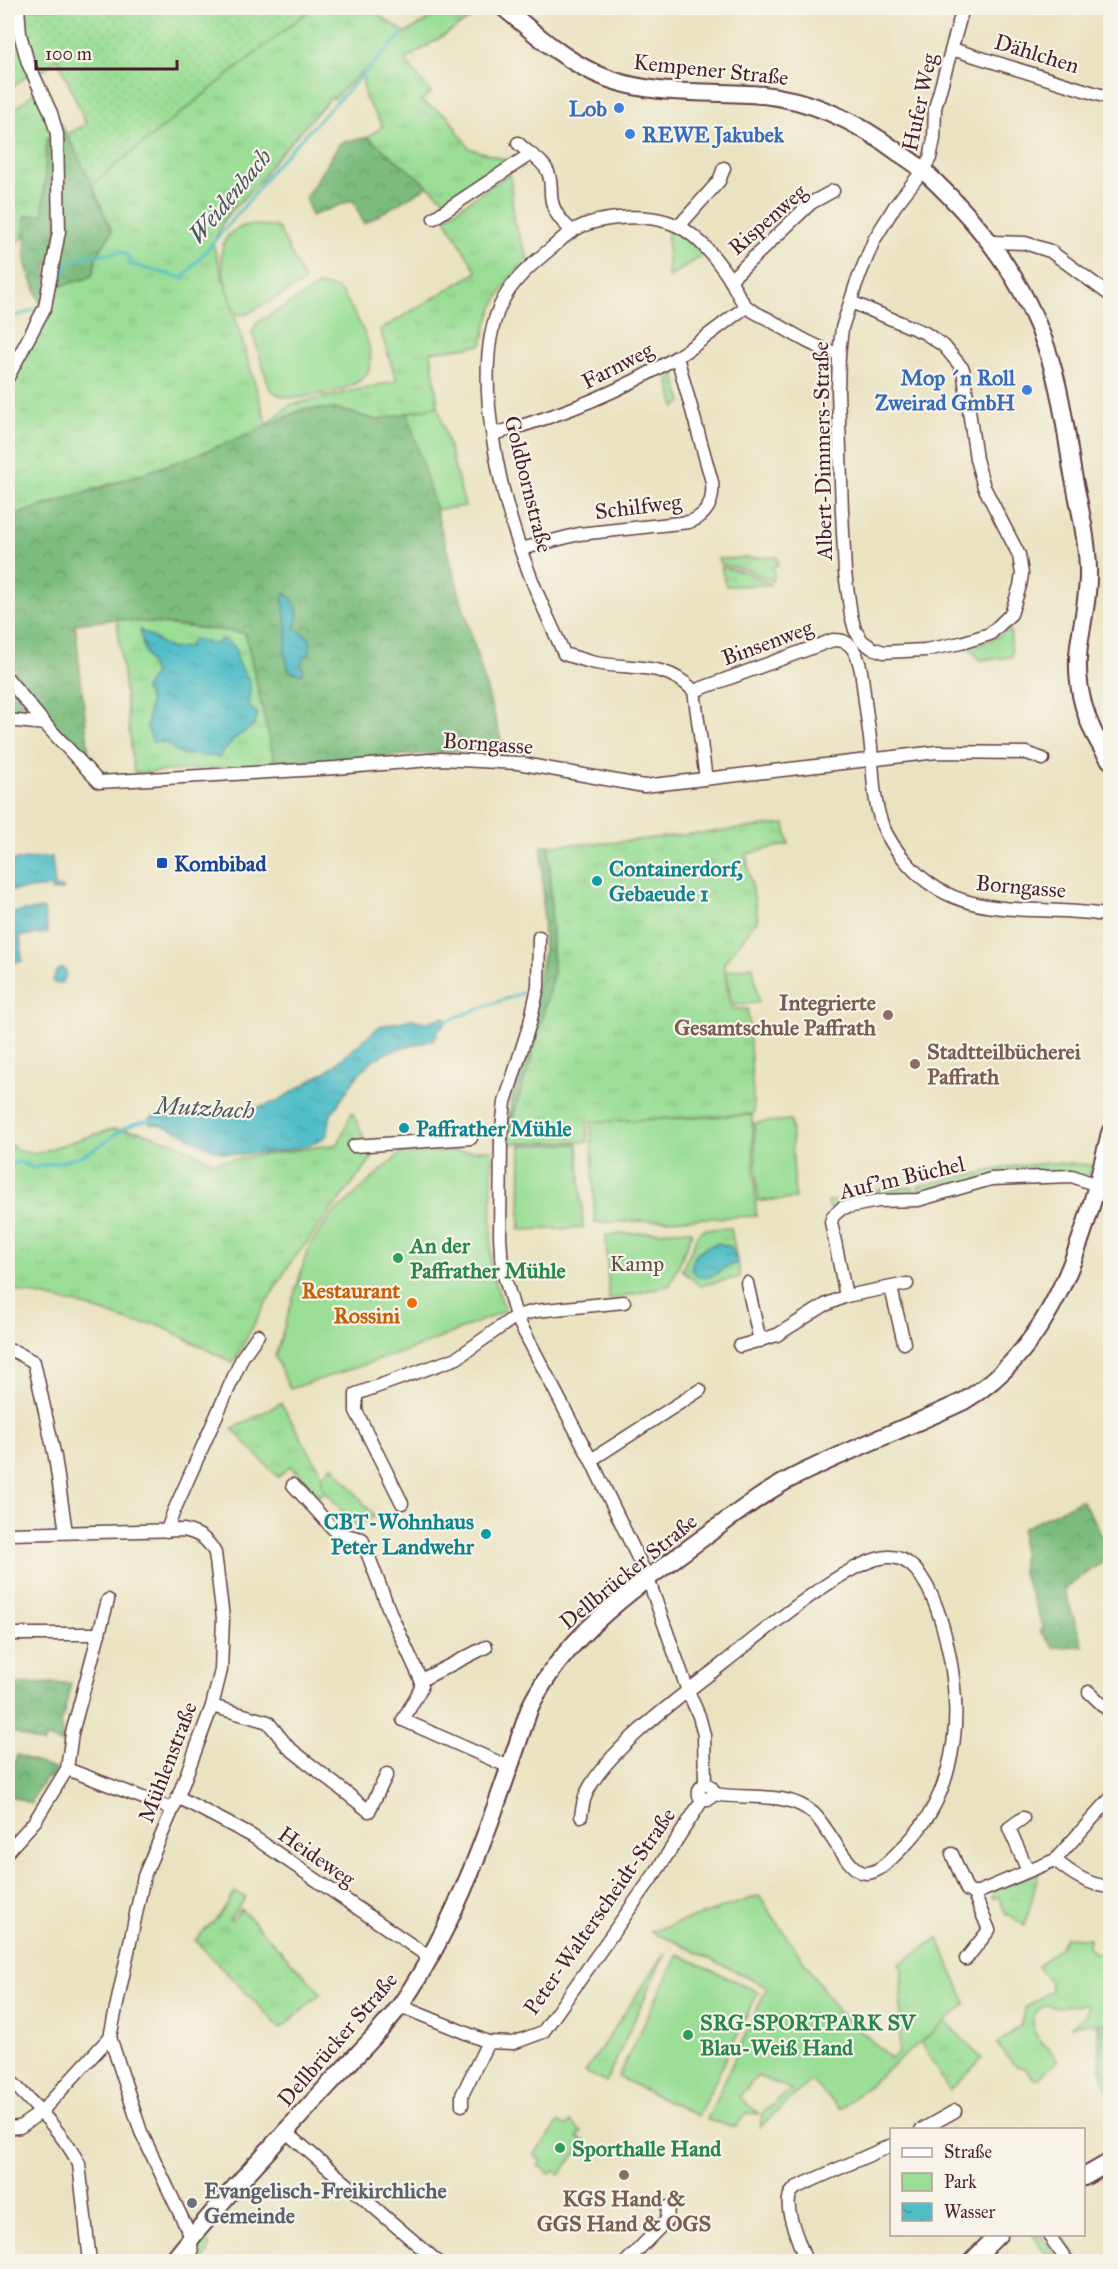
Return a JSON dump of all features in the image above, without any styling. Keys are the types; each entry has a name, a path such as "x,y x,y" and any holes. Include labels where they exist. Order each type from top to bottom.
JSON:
{"main road":[{"name":"Kempener Straße","path":"504,8 554,50 609,79 673,92 762,95 798,101 852,122 923,170 992,242 1031,309 1044,340 1055,377 1088,567 1085,610 1079,646 1080,688 1088,722 1110,760"},
{"name":"Dellbrücker Straße","path":"172,2262 191,2237 400,2006 416,1982 473,1865 530,1707 538,1690 560,1659 598,1618 759,1497 809,1470 964,1401 1002,1374 1020,1356 1053,1304 1104,1187 1110,1133"},
{"path":"1085,2176 1110,2162"},
{"path":"971,2262 998,2236"}],"street":[{"path":"8,377 42,316 48,296 59,231 57,134 52,116 28,63 20,34 18,8"},
{"name":"Hufer Weg","path":"923,170 931,154 935,108 963,8"},
{"name":"Dählchen","path":"952,49 1110,98"},
{"path":"518,143 542,162 548,172 551,199 555,211 561,221 572,231"},
{"path":"434,218 530,154"},
{"path":"679,226 719,181 724,168"},
{"name":"Albert-Dimmers-Straße","path":"871,760 861,673 845,573 838,354 842,328 856,284 874,240 895,206 923,170"},
{"name":"Rispenweg","path":"730,280 811,203 833,191"},
{"name":"Goldbornstraße","path":"694,691 677,676 665,670 596,663 564,654 530,575 507,503 493,434 487,380 488,348 493,323 504,298 518,279 572,231 613,219 633,217 667,221 679,226 705,247 746,306 812,345 838,354"},
{"path":"992,242 1025,243 1050,251 1110,295"},
{"name":"Binsenweg","path":"694,691 833,640 841,640 884,652 925,650 961,643 990,634 1011,614 1022,574 1019,555 986,494 976,459 963,369 944,346 924,333 851,302"},
{"name":"Farnweg","path":"493,434 531,424 588,404 677,357 746,306"},
{"name":"Schilfweg","path":"521,549 587,533 689,522 703,516 712,499 712,482 677,357"},
{"path":"8,679 45,724"},
{"path":"694,691 706,779"},
{"path":"8,720 45,724"},
{"name":"Borngasse","path":"45,724 99,782 336,768 441,759 518,763 644,786 937,752 1027,753 1043,759"},
{"name":"Borngasse","path":"871,760 882,824 895,850 915,872 930,884 966,903 998,909 1089,912 1110,916"},
{"name":"Peter-Walterscheidt-Straße","path":"400,2006 488,2042 513,2043 543,2032 708,1797 699,1796 698,1791 700,1786 705,1784 704,1735 699,1716 648,1579 591,1460 516,1316 502,1268 501,1137 505,1102 530,1023 538,987 539,938"},
{"path":"354,1146 471,1138"},
{"name":"Auf'm Büchel","path":"846,1296 831,1222 833,1216 842,1208 878,1201 918,1200 991,1179 1065,1175 1104,1187"},
{"path":"747,1283 760,1341"},
{"path":"740,1346 777,1335 825,1305 846,1296 907,1284"},
{"path":"891,1288 904,1343"},
{"path":"402,1503 356,1411 356,1394 457,1358 516,1316 536,1311 624,1302"},
{"path":"167,1531 243,1356 258,1335"},
{"path":"8,1350 34,1362 55,1457 66,1532"},
{"path":"591,1460 700,1390"},
{"path":"293,1485 337,1533 362,1539 391,1615 421,1680 421,1688 403,1720 509,1767"},
{"name":"Mühlenstraße","path":"8,1534 184,1530 201,1535 215,1552 223,1618 221,1670 212,1706 178,1797 144,1876 110,2037 141,2132 191,2237"},
{"path":"580,1816 585,1796 615,1754 688,1691 819,1590 854,1569 882,1558 901,1558 916,1568 929,1589 939,1617 954,1687 955,1722 949,1768 941,1792 924,1823 909,1843 883,1866 873,1872 863,1873 853,1868 812,1812 795,1802 773,1798 708,1797"},
{"path":"8,1851 35,1821 67,1769 72,1733 108,1600"},
{"path":"8,1634 99,1634"},
{"path":"421,1680 486,1647"},
{"path":"1089,1692 1110,1712"},
{"path":"212,1706 268,1722 288,1747 369,1811 387,1774"},
{"path":"67,1769 172,1809"},
{"name":"Heideweg","path":"178,1797 252,1836 429,1957"},
{"path":"974,1894 1055,1860 1110,1799"},
{"path":"1023,1818 1009,1828 1028,1871"},
{"path":"952,1854 967,1890 974,1894 989,1930 966,1959"},
{"path":"1055,1860 1074,1876 1100,1886 1110,1887"},
{"path":"8,2128 20,2127 40,2112 110,2037"},
{"path":"462,2105 462,2095 488,2042"},
{"path":"8,2078 74,2153 79,2164 90,2262"},
{"path":"929,2128 946,2124 955,2111"},
{"path":"286,2132 438,2262"},
{"path":"806,2262 790,2211 788,2199 791,2192 797,2187 890,2145"},
{"path":"626,2262 667,2220 668,2207"},
{"path":"1049,2236 1068,2262"},
{"path":"191,2237 192,2262"}],"green space":[{"path":"8,8 14,8 29,74 8,91"},
{"path":"26,8 312,8 92,184 67,134 86,124 58,59 36,75 26,50"},
{"path":"312,8 368,8 406,33 447,8 487,8 496,15 486,11 479,13 405,60 431,93 420,101 447,115 469,148 509,161 445,200 368,137 383,126 365,98 362,72 333,99 331,97 271,164 260,181 225,218 213,244 267,424 290,405 397,381 380,330 477,272 445,219 510,173 514,223 528,258 498,298 488,320 482,345 431,352 438,406 377,420 337,409 303,409 235,441 12,516 8,508 8,393 24,354 45,320 54,288 88,278 93,274 96,257 112,232 92,184"},
{"path":"37,90 54,135 47,138 43,216 25,216 24,237 8,248 8,115"},
{"path":"56,117 79,158 112,232 96,257 93,274 88,278 54,288"},
{"path":"54,135 56,229 50,263 47,263 46,293 41,305 26,265 25,216 43,215 47,138"},
{"path":"368,137 428,186 364,224 353,200 311,216 306,197 340,143"},
{"path":"248,225 274,226 279,229 304,280 303,283 245,315 237,314 234,310 223,273 222,249 226,238 234,230"},
{"path":"668,228 685,237 703,255 668,278"},
{"path":"318,286 335,288 346,298 367,339 370,365 366,374 359,381 348,387 304,397 281,396 270,389 252,332 257,323"},
{"path":"674,373 682,402 675,408 668,378"},
{"path":"438,406 465,506 436,510 408,413"},
{"path":"303,409 337,409 377,420 408,413 506,757 464,751 275,764 245,633 117,619 75,624 90,764 43,713 8,663 8,508 12,516 123,481 232,441"},
{"path":"777,557 778,565 773,566 772,581 746,569 720,564 718,559"},
{"path":"721,567 746,572 771,585 726,586"},
{"path":"117,619 245,633 275,764 134,773","holes":["141,631 171,650 188,647 194,639 215,644 238,664 250,681 249,707 254,725 234,739 219,757 167,743 147,728 150,702 145,689 154,673 144,649"]},
{"path":"1010,627 1012,657 980,660 970,649 997,637"},
{"path":"8,682 31,712 8,710"},
{"path":"785,824 789,844 746,854 758,919 724,963 730,1009 748,1009 754,1114 587,1122 588,1142 508,1143 511,1122 533,1053 553,975 549,845 608,843"},
{"path":"549,845 553,975 533,1053 511,1122 508,1143 508,1118 544,952 542,846"},
{"path":"753,966 759,1002 732,1006 726,971"},
{"path":"352,1112 373,1157 289,1265 233,1363 157,1324 134,1323 82,1305 8,1289 8,1143 17,1149 34,1154 112,1129 138,1131 177,1144 214,1162 338,1144"},
{"path":"752,1115 756,1216 595,1223 591,1122"},
{"path":"791,1120 795,1199 758,1201 754,1123"},
{"path":"578,1144 583,1228 520,1230 521,1145"},
{"name":"An der Paffrather Mühle","path":"492,1150 491,1270 505,1311 418,1347 290,1389 275,1357 309,1246 332,1215 401,1153"},
{"path":"1048,1163 1092,1165 1090,1174 1084,1176 1069,1172 919,1196 918,1186 1008,1167"},
{"path":"913,1187 915,1196 871,1199 829,1208 828,1202 865,1195 881,1189"},
{"path":"731,1228 737,1261 730,1246 709,1246 696,1256 692,1270 698,1277 704,1278 732,1264 738,1264 740,1277 700,1286 682,1270 699,1232 706,1229"},
{"name":"Kamp","path":"690,1230 692,1233 670,1285 609,1300 606,1235"},
{"path":"281,1403 322,1474 333,1487 314,1499 297,1470 295,1472 290,1466 278,1477 232,1429"},
{"path":"333,1465 375,1517 354,1525 323,1488 321,1478"},
{"path":"1081,1500 1096,1523 1110,1557 1064,1589 1083,1646 1053,1647 1040,1631 1044,1628 1022,1572 1022,1529"},
{"path":"71,1683 61,1725 63,1744 46,1737 43,1744 8,1730 8,1684"},
{"path":"17,1755 56,1770 52,1777 45,1779 31,1801 32,1804 8,1795 8,1779"},
{"path":"1039,1872 1025,1926 1008,1914 1006,1915 999,1897 992,1899 993,1891"},
{"path":"235,1892 246,1898 229,1919 232,1920 241,1909 321,1993 281,2029 195,1940 220,1915"},
{"path":"759,1896 838,2011 891,2058 899,2053 902,1969 899,1964 938,1938 966,2004 840,2109 811,2080 760,2127 762,2114 791,2089 757,2076 739,2097 759,2114 746,2113 736,2127 707,2120 767,1987 674,1941 650,1932"},
{"path":"1065,1937 1089,1938 1088,1946 1094,1953 1110,1954 1110,2022 1071,2026 1085,2016 1088,2005 1084,2004 1059,2007 1046,2005 1039,2009 1033,2017 1034,2033 1058,2060 1034,2079 1025,2068 1015,2066 997,2044 1020,2026 1025,2008 1051,1990 1049,1980 1037,1967 1059,1948"},
{"path":"665,1953 606,2082 585,2072"},
{"name":"SRG-SPORTPARK SV Blau-Weiß Hand","path":"678,1954 758,1992 698,2116 618,2077"},
{"path":"1092,1954 1110,1956 1110,2090 1108,2091 1101,2074"},
{"path":"945,2021 982,2059 949,2091 921,2042"},
{"name":"Sporthalle Hand","path":"559,2122 566,2127 570,2122 582,2132 578,2137 585,2142 560,2175 554,2170 550,2174 538,2165 541,2160 534,2155"},
{"path":"1034,2236 1041,2236 1061,2261 1051,2261"},
{"path":"1056,2236 1063,2236 1080,2261 1076,2261"},
{"path":"205,2238 210,2248 204,2260 200,2260 199,2246"}],"water":[{"path":"284,592 295,603 297,618 295,628 307,636 310,641 309,655 304,656 301,665 304,670 302,674 289,671 284,650 287,629"},
{"path":"140,630 171,649 188,647 194,639 215,644 222,639 235,647 238,664 250,681 249,707 258,714 254,725 234,739 219,757 180,754 167,743 153,742 147,728 150,702 145,689 154,673 144,649"},
{"path":"52,857 55,888 63,887 63,890 52,891 50,887 8,891 8,861"},
{"path":"44,909 48,933 20,936 22,961 8,963 8,913"},
{"path":"62,968 66,971 66,976 61,983 56,984 53,981 56,972"},
{"path":"445,1017 447,1021 438,1030 433,1040 401,1048 378,1057 366,1066 331,1114 325,1137 308,1145 272,1152 227,1153 215,1150 173,1129 150,1124 149,1118 175,1110 190,1110 213,1115 237,1114 276,1102 330,1069 380,1026 412,1019 427,1022"},
{"path":"719,1243 731,1247 738,1264 732,1264 710,1277 698,1277 692,1270 696,1255 704,1248"}],"waterway":[{"name":"Weidenbach","path":"56,275 68,270 67,263 86,256 122,252 129,257 129,264 183,278 251,198 274,167 403,33"},
{"name":"Weidenbach","path":"8,319 36,309"},
{"name":"Mutzbach","path":"446,1021 522,993"},
{"name":"Mutzbach","path":"8,1160 10,1165 20,1162 32,1168 65,1161 89,1152 127,1127 150,1121"}],"place":[{"name":"Lob","path":"619,108"},
{"name":"REWE Jakubek","path":"630,134"},
{"name":"Mop ´n Roll Zweirad GmbH","path":"1027,390"},
{"name":"Kombibad","path":"162,863"},
{"name":"Containerdorf, Gebaeude 1","path":"597,881"},
{"name":"Integrierte Gesamtschule Paffrath","path":"888,1015"},
{"name":"Stadtteilbücherei Paffrath","path":"915,1064"},
{"name":"Paffrather Mühle","path":"404,1128"},
{"name":"An der Paffrather Mühle","path":"398,1258"},
{"name":"Restaurant Rossini","path":"412,1303"},
{"name":"CBT-Wohnhaus Peter Landwehr","path":"486,1534"},
{"name":"SRG-SPORTPARK SV Blau-Weiß Hand","path":"688,2035"},
{"name":"Sporthalle Hand","path":"560,2148"},
{"name":"KGS Hand & GGS Hand & OGS","path":"624,2175"},
{"name":"Evangelisch-Freikirchliche Gemeinde","path":"192,2203"}]}
